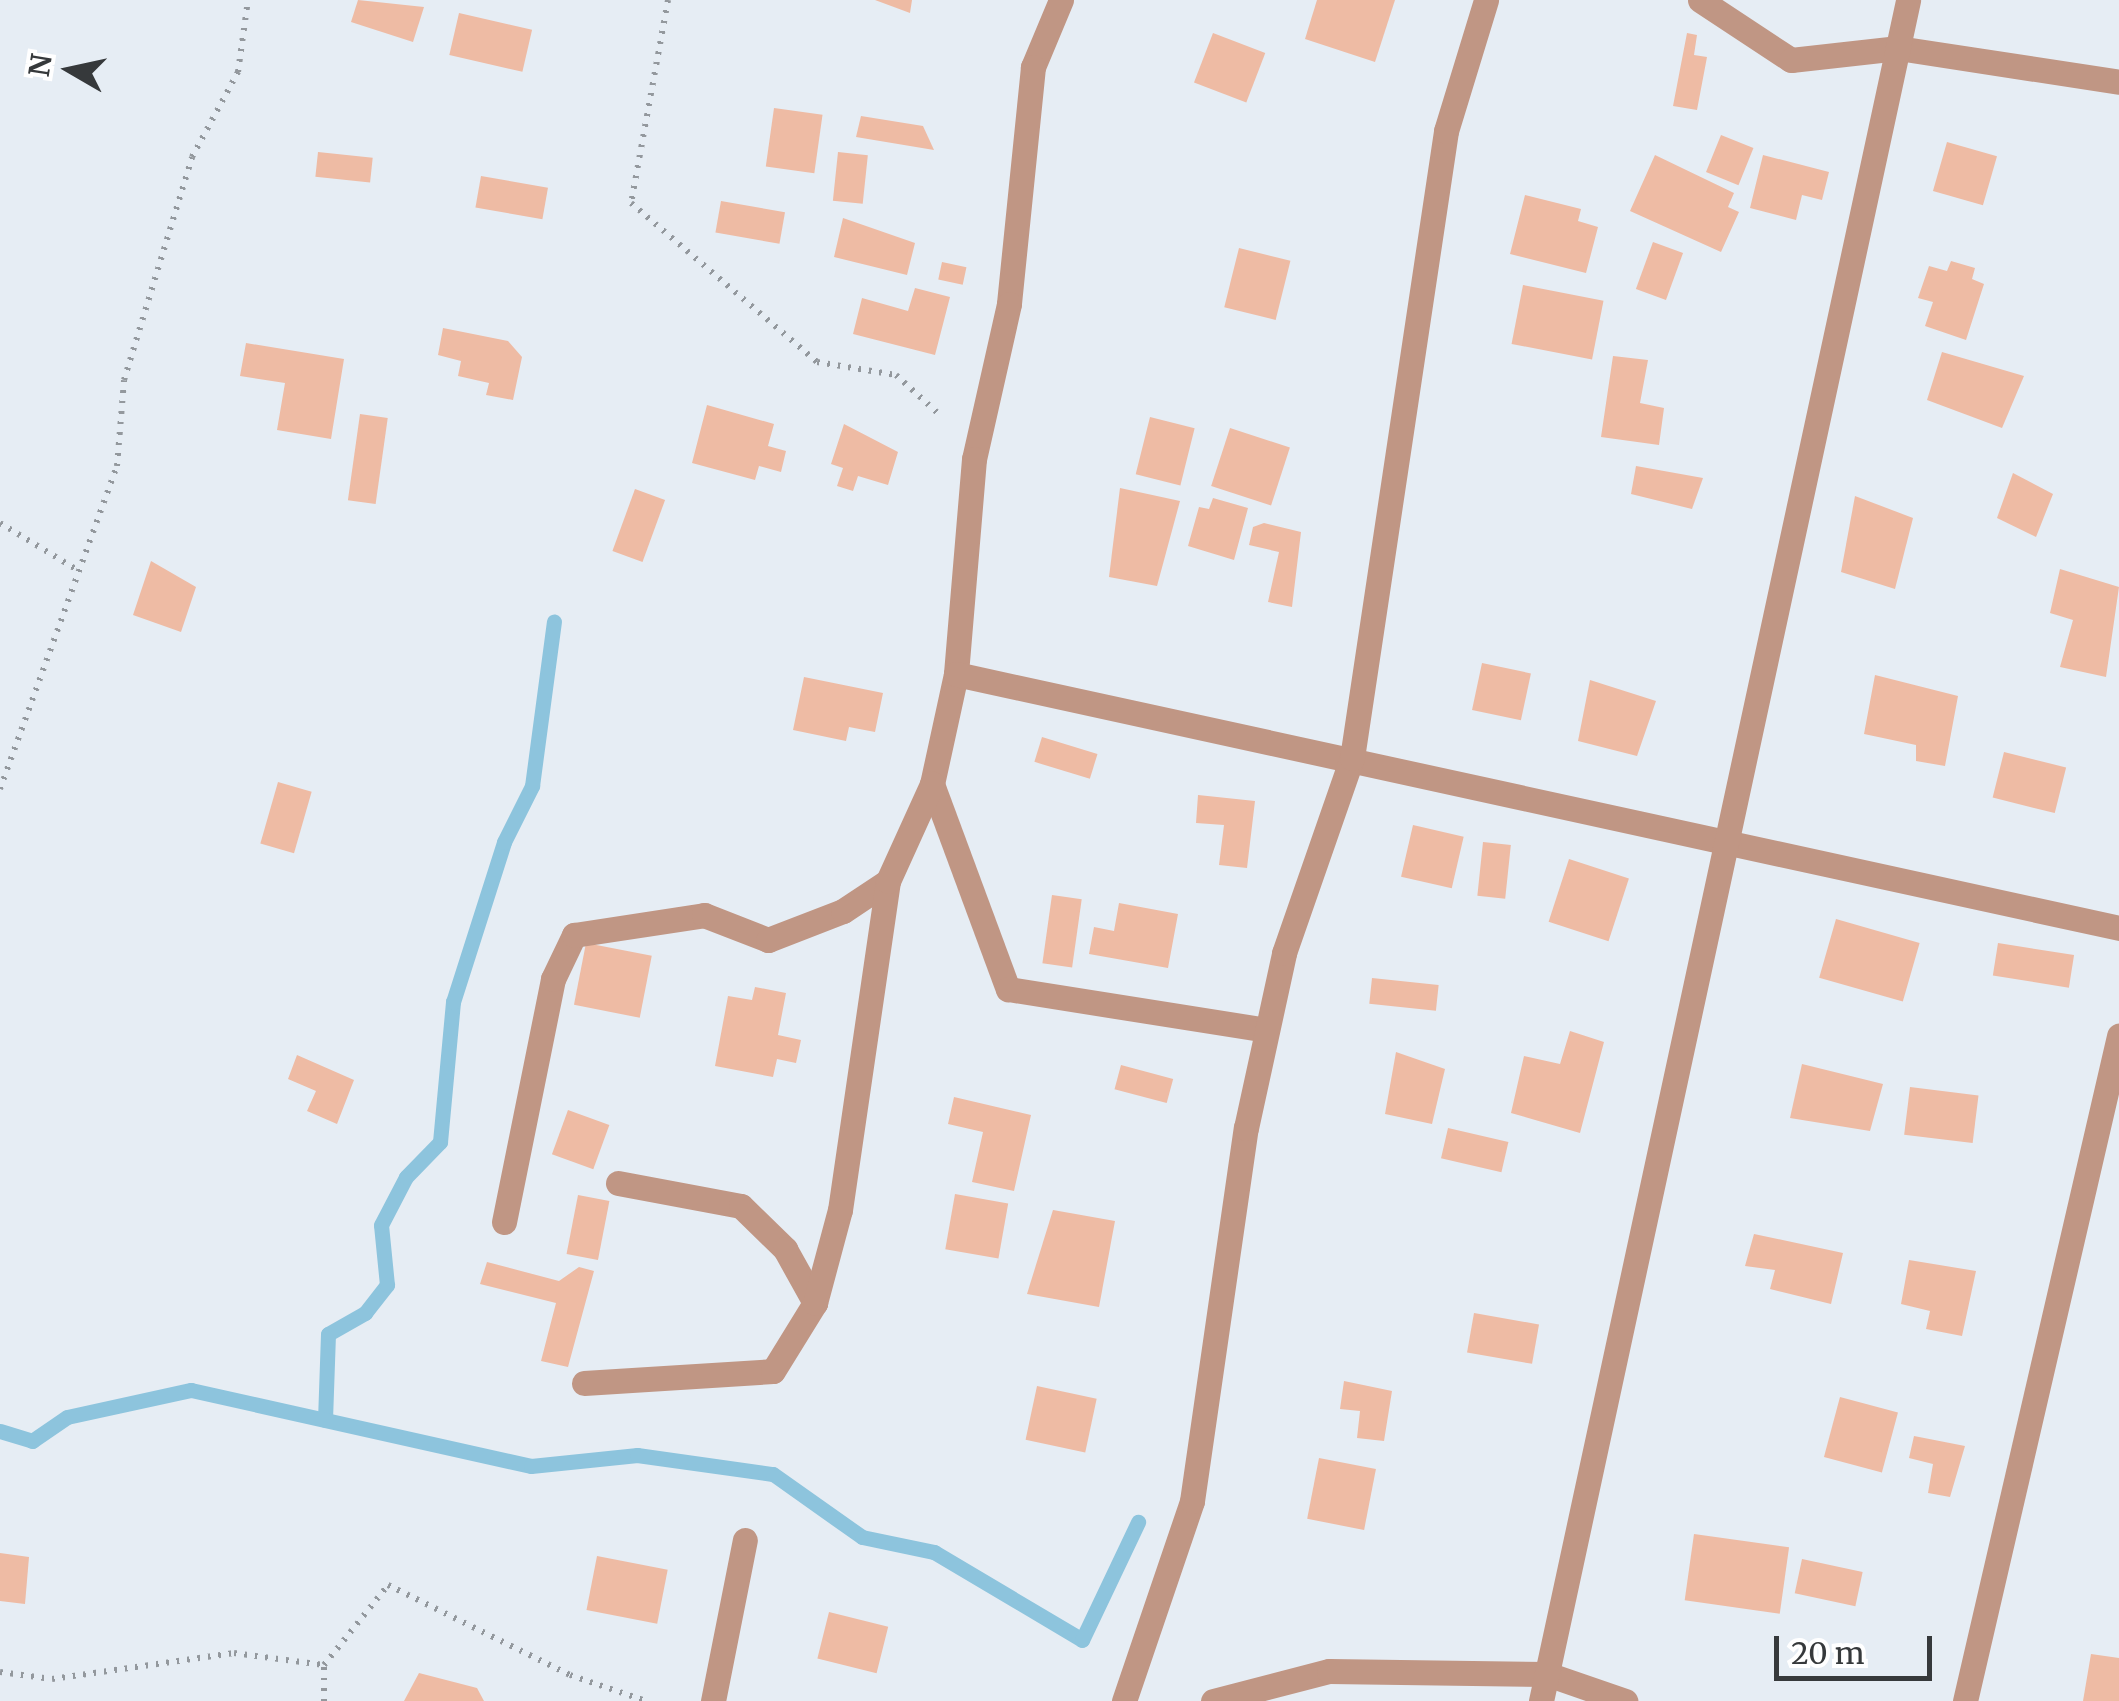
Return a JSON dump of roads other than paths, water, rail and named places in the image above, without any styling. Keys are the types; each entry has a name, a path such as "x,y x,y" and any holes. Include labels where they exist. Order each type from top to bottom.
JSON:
{"street":[{"path":"584,1383 773,1371 815,1303 840,1210 888,881 932,784 956,674 974,459 1009,304 1032,68 1061,0"},
{"path":"1124,1701 1192,1502 1267,1030 1352,758 1446,131 1486,0"},
{"path":"1700,0 1791,60 1898,48 2119,82"},
{"path":"1541,1701 1724,836 1908,0"},
{"path":"956,674 1724,836 2119,928"},
{"path":"932,784 1008,989 1267,1030"},
{"path":"504,1222 554,979 574,935 704,915 768,940 843,912 888,881"},
{"path":"1964,1701 2119,1036"},
{"path":"618,1184 741,1206 785,1250 815,1303"},
{"path":"713,1701 746,1540"},
{"path":"1213,1701 1329,1671 1547,1674 1625,1701"}],"waterway":[{"path":"325,1420 328,1334 365,1313 387,1285 381,1225 406,1177 440,1142 453,1002 504,842 532,786 554,621"},
{"path":"0,1431 32,1441 67,1417 191,1390 531,1466 637,1455 773,1474 862,1537 934,1552 1082,1640 1138,1522"}]}
